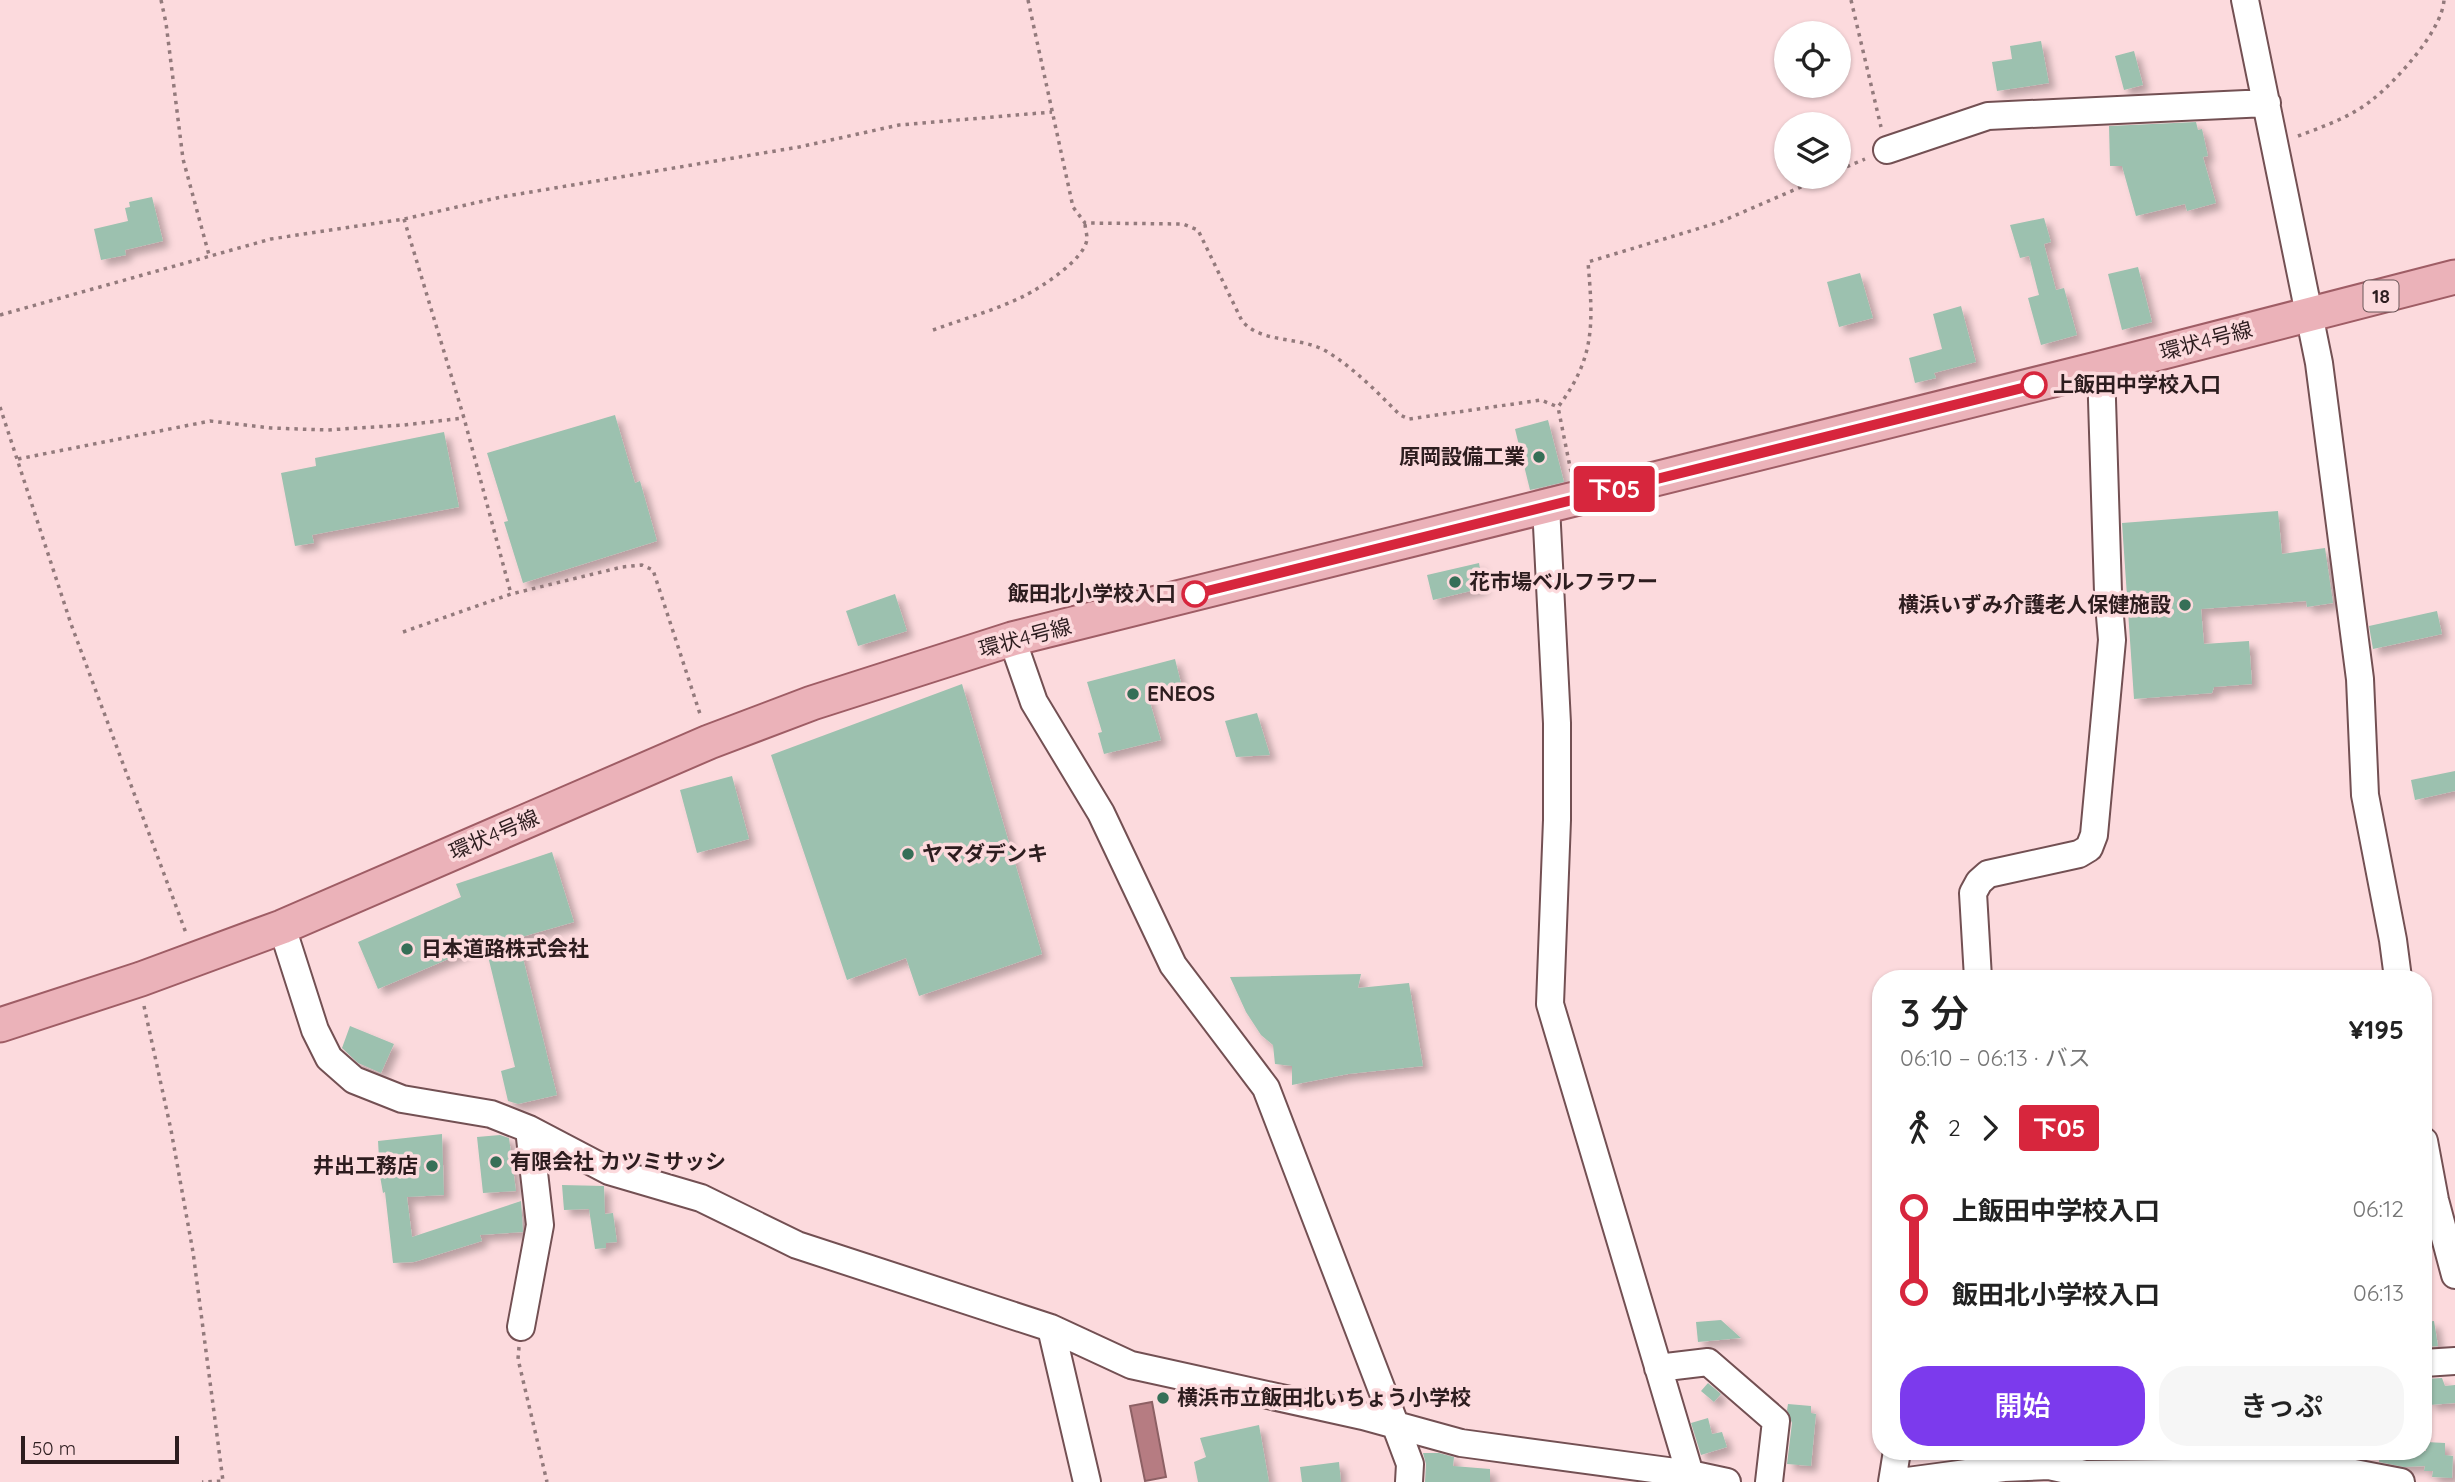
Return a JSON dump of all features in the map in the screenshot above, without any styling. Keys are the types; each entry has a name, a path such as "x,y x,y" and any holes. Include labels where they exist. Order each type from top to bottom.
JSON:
{"main road":[{"name":"環状4号線","path":"0,1025 141,979 282,927 709,742 812,703 1012,639 2101,368 2455,277"}],"street":[{"path":"2245,0 2319,363 2360,679 2365,795 2397,970"},
{"path":"1886,150 1988,116 2267,103"},
{"path":"1978,970 1973,893 1979,882 1988,874 2079,854 2089,848 2094,835 2112,640 2101,368"},
{"path":"1561,502 1557,820 1550,1004 1690,1478"},
{"path":"1012,639 1034,702 1101,813 1173,965 1266,1088 1410,1464 1409,1482"},
{"path":"282,927 315,1030 329,1058 354,1080 402,1100 491,1114 529,1129 609,1171 701,1198 797,1245 1051,1328 1131,1365 1395,1424 1461,1443 1727,1482"},
{"path":"521,1327 540,1225 529,1129"},
{"path":"2432,1163 2445,1198 2455,1275"},
{"path":"1051,1328 1087,1482"},
{"path":"2432,1362 2455,1361"},
{"path":"1658,1368 1709,1362 1776,1421 1769,1482"},
{"path":"1892,1482 1896,1460"},
{"path":"1900,1482 2004,1468 2049,1466 2085,1474 2168,1462 2344,1471 2401,1482"}],"path":[{"path":"160,0 166,23 183,159 209,255"},
{"path":"933,330 1024,296 1072,263 1087,240 1085,223 1073,206 1028,0"},
{"path":"1851,0 1886,150 1851,165"},
{"path":"2272,140 2283,142 2313,131 2370,102 2422,46 2444,13 2444,0"},
{"path":"0,315 271,239 404,219 501,197 799,147 899,125 1052,112"},
{"path":"1561,502 1558,407 1574,386 1586,358 1592,309 1588,262 1720,222 1796,189"},
{"path":"404,219 464,418 511,594"},
{"path":"1085,223 1183,224 1198,230 1242,321 1250,331 1324,350 1351,368 1400,415 1409,419 1541,400 1558,407"},
{"path":"0,407 71,624 196,959"},
{"path":"18,459 211,421 271,428 327,430 464,418"},
{"path":"403,632 511,594 622,567 642,565 653,570 709,742"},
{"path":"141,979 142,998 172,1130 193,1252 223,1481 202,1482"},
{"path":"521,1327 518,1359 547,1482"}],"shaded area":[{"path":"1152,1402 1166,1477 1145,1481 1130,1406"}],"building":[{"path":"2041,41 2049,83 1997,91 1992,62 2012,59 2010,46"},
{"path":"2134,51 2143,85 2124,90 2115,56"},
{"path":"2196,122 2198,130 2202,129 2208,156 2203,157 2216,203 2187,211 2185,204 2136,216 2122,166 2110,166 2109,126"},
{"path":"152,197 163,241 125,250 126,255 101,260 94,229 128,221 125,208 130,207 129,202"},
{"path":"2044,218 2051,242 2044,244 2056,290 2064,288 2077,335 2041,345 2028,298 2039,295 2029,256 2020,258 2010,225"},
{"path":"2138,267 2152,322 2122,330 2108,274"},
{"path":"1860,273 1873,318 1839,327 1827,282"},
{"path":"1961,306 1976,362 1934,373 1936,378 1915,383 1909,358 1942,349 1933,314"},
{"path":"615,415 635,483 640,481 657,541 523,583 487,453"},
{"name":"原岡設備工業","path":"1548,420 1564,482 1530,490 1515,429"},
{"path":"444,432 459,507 312,535 314,543 295,546 281,473 316,466 315,458"},
{"name":"横浜いずみ介護老人保健施設","path":"2278,511 2282,554 2325,548 2333,603 2307,607 2306,601 2201,609 2204,644 2249,641 2252,684 2214,687 2212,693 2134,699 2122,523"},
{"name":"花市場ベルフラワー","path":"1479,563 1483,588 1433,600 1427,575"},
{"path":"895,594 907,631 858,646 846,611"},
{"path":"2437,611 2442,634 2373,649 2369,626"},
{"path":"1175,659 1181,683 1147,692 1161,740 1104,754 1098,733 1102,732 1087,682"},
{"name":"ヤマダデンキ","path":"962,684 1042,954 919,996 906,958 847,980 771,755"},
{"path":"1257,713 1270,755 1236,757 1225,721"},
{"path":"2455,771 2455,791 2415,800 2411,780"},
{"path":"732,776 749,839 697,853 680,790"},
{"path":"552,852 574,922 518,938 557,1095 518,1104 508,1101 501,1071 515,1067 486,948 480,949 479,946 378,989 358,942 461,897 456,884"},
{"path":"1361,974 1358,988 1409,983 1423,1066 1348,1074 1292,1085 1292,1066 1275,1064 1273,1045 1261,1035 1246,1012 1230,977"},
{"path":"350,1026 394,1044 381,1073 358,1063 342,1048"},
{"path":"442,1134 444,1195 407,1197 412,1237 521,1201 523,1232 480,1235 482,1241 414,1262 393,1263 385,1192 383,1193 380,1176 378,1141"},
{"name":"有限会社 カツミサッシ","path":"500,1135 509,1138 516,1191 483,1193 477,1137"},
{"path":"562,1185 604,1186 605,1214 613,1213 617,1242 606,1243 606,1248 595,1249 589,1209 564,1210"},
{"path":"1721,1320 1741,1338 1698,1342 1696,1322"},
{"path":"2434,1321 2438,1346 2432,1346"},
{"path":"2442,1378 2445,1386 2455,1385 2455,1403 2432,1405 2432,1379"},
{"path":"1708,1383 1721,1394 1714,1402 1701,1391"},
{"path":"1788,1404 1811,1406 1811,1413 1816,1414 1811,1466 1787,1464 1792,1423 1787,1410"},
{"path":"1708,1418 1712,1434 1722,1432 1727,1447 1701,1455 1691,1423"},
{"path":"1259,1425 1269,1482 1198,1482 1194,1462 1206,1457 1200,1438"},
{"path":"2432,1442 2445,1443 2445,1455 2453,1456 2452,1478 2432,1477 2433,1471 2424,1471 2425,1466 2404,1467 2379,1462 2432,1460"},
{"path":"1423,1453 1454,1457 1453,1466 1490,1469 1490,1482 1425,1482 1426,1464"},
{"path":"1339,1462 1341,1482 1302,1482 1300,1467"}],"bus line":[{"name":"下05","path":"1195,594 2034,385"}],"place":[{"name":"上飯田中学校入口","path":"2034,385"},
{"name":"原岡設備工業","path":"1539,457"},
{"name":"花市場ベルフラワー","path":"1455,582"},
{"name":"飯田北小学校入口","path":"1195,594"},
{"name":"横浜いずみ介護老人保健施設","path":"2185,605"},
{"name":"ENEOS","path":"1133,694"},
{"name":"ヤマダデンキ","path":"908,854"},
{"name":"日本道路株式会社","path":"407,949"},
{"name":"有限会社 カツミサッシ","path":"496,1162"},
{"name":"井出工務店","path":"432,1166"},
{"name":"横浜市立飯田北いちょう小学校","path":"1163,1398"}]}
